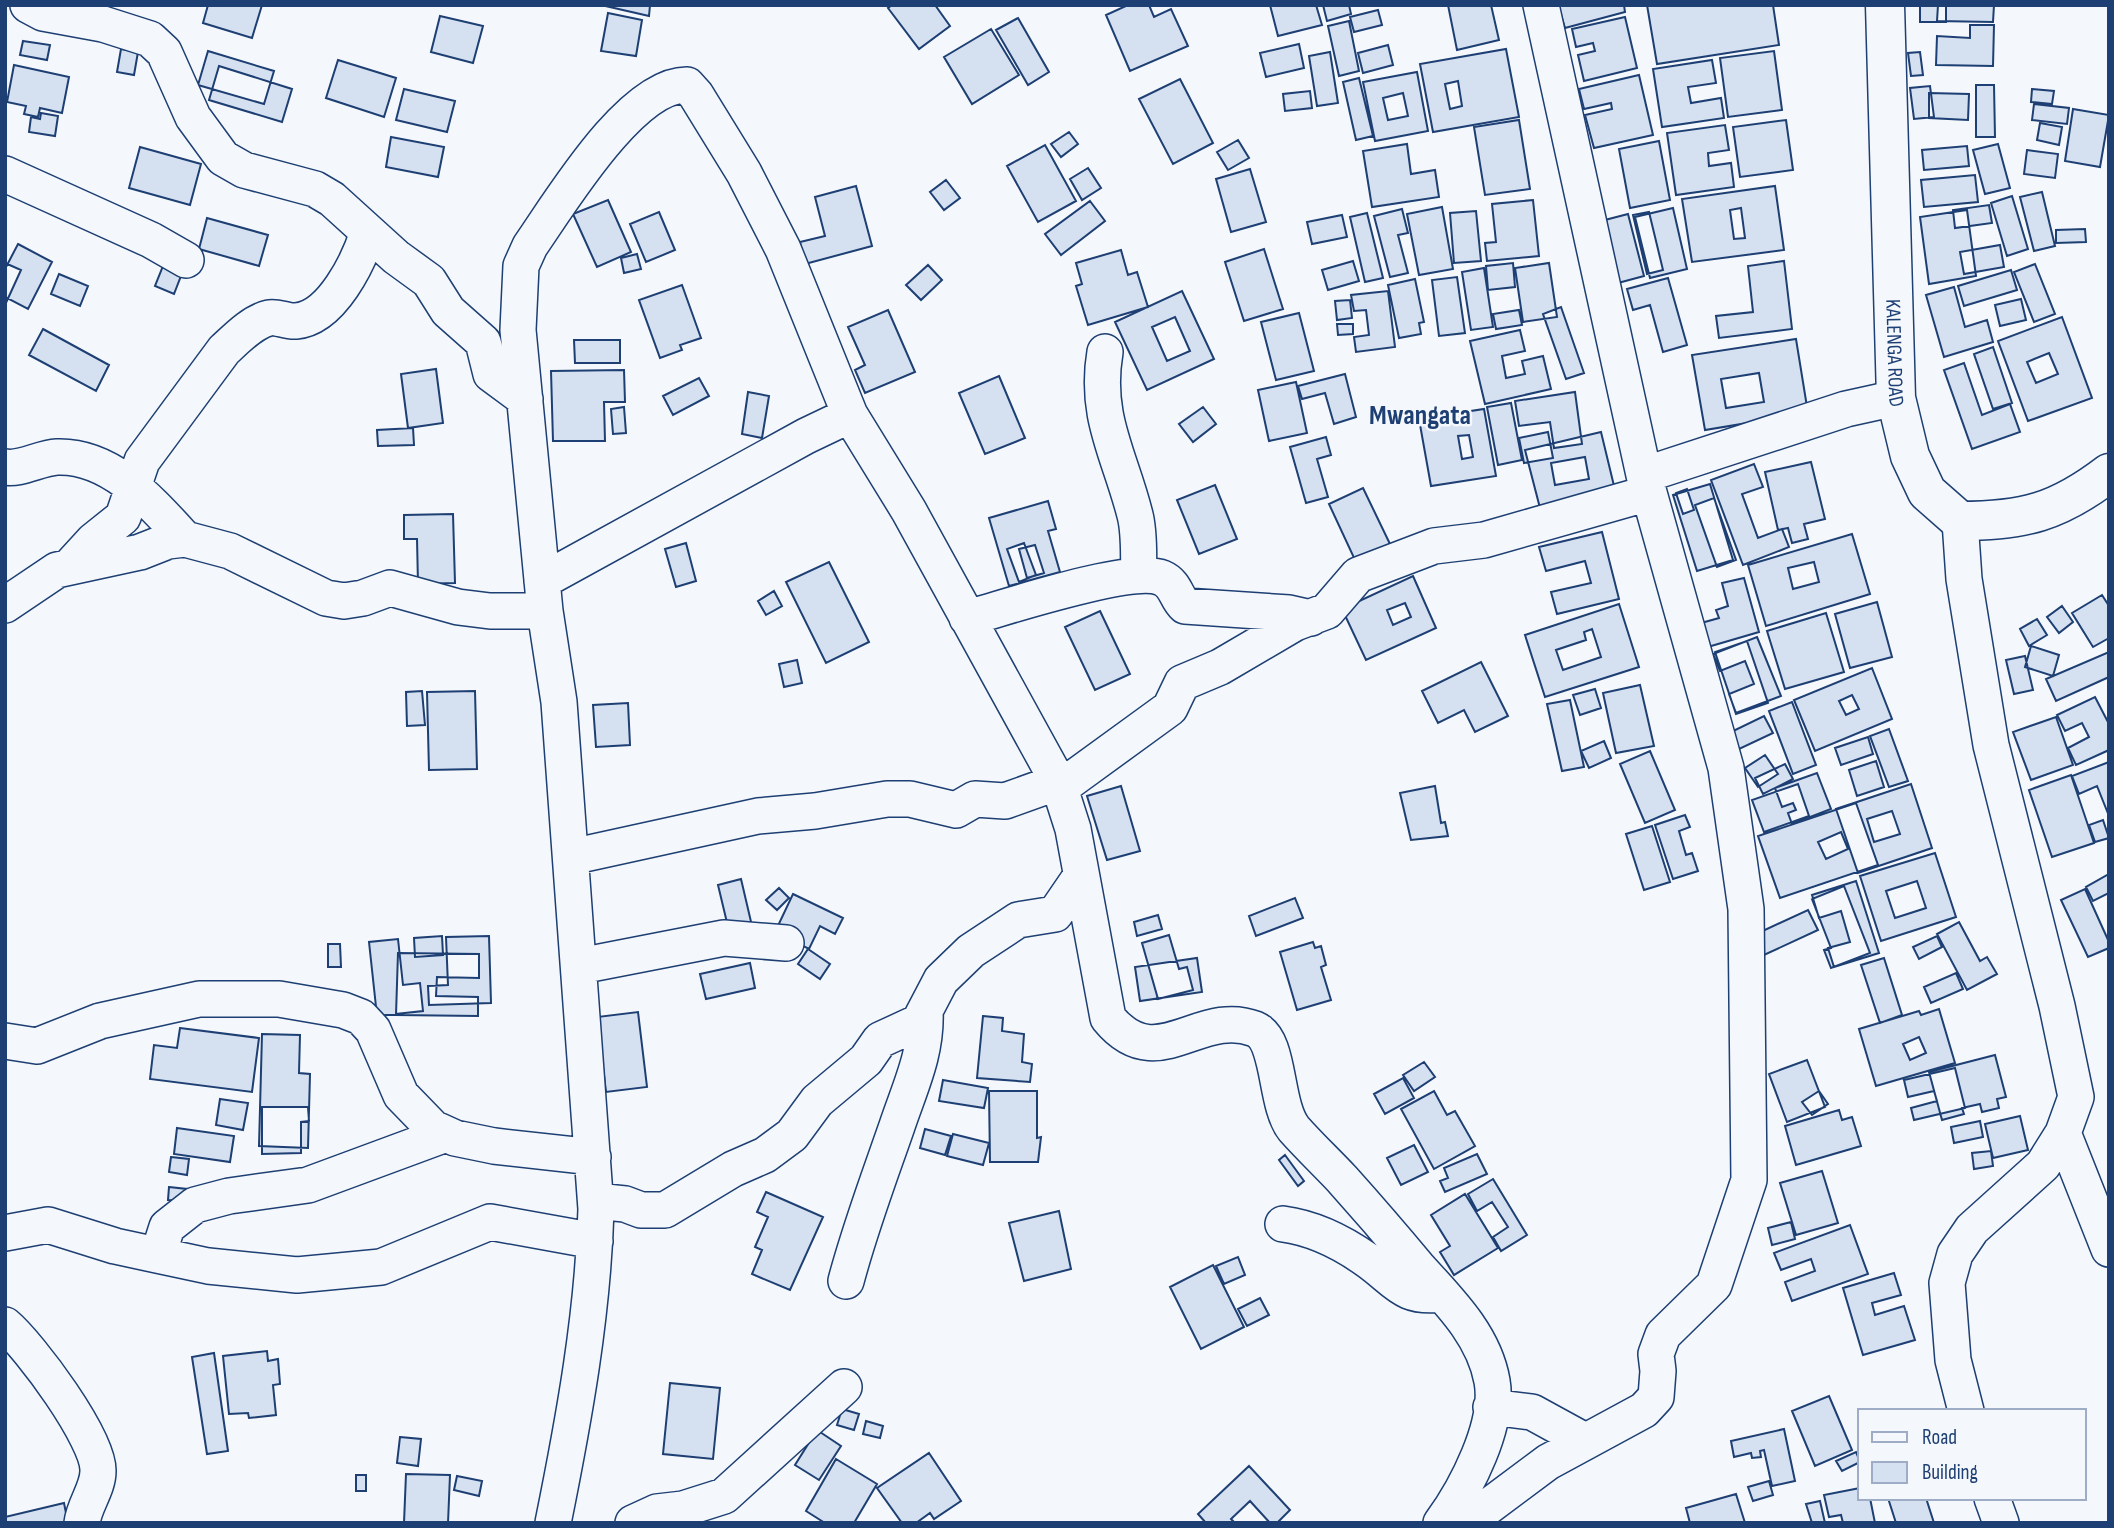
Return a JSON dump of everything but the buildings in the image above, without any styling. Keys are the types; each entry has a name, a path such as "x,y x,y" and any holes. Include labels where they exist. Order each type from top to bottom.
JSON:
{"main road":[{"name":"KALENGA ROAD","path":"1885,5 1896,398 1910,456 1927,492 1960,521"},
{"path":"1960,521 2006,521 2043,511 2070,502 2109,473"}],"street":[{"path":"28,5 43,13 103,24 150,39 163,52 193,117 223,158 244,170 315,189 332,199 429,281 448,312 483,342 491,374 525,399"},
{"path":"1458,1523 1585,1441 1644,1410 1656,1397 1656,1354 1663,1335 1714,1285 1749,1180 1749,1016 1746,909 1741,852 1726,768 1647,484 1541,5"},
{"path":"553,1523 573,1420 595,1241 596,1201 559,702 543,596 518,330 518,287 520,266 530,246 616,128 653,96 675,85 687,85 696,95 744,173 783,249 850,415 1059,785 1073,829 1108,1018 1122,1035 1141,1042 1161,1042 1230,1024 1255,1029 1264,1035 1271,1045 1284,1113 1294,1128 1473,1331 1493,1383 1491,1407 1486,1433 1468,1479 1441,1523"},
{"path":"5,174 151,240 186,260"},
{"path":"71,565 93,541 123,517 142,461 224,350 240,335 269,318 296,321 310,317 351,275 368,232"},
{"path":"1105,352 1101,374 1105,423 1136,516 1139,575"},
{"path":"571,857 758,816 814,811 887,799 910,799 956,810 975,799 1004,800 1059,785 1170,708 1182,683 1220,667 1294,623 1327,611 1358,575 1434,546 1484,540 1647,484 1717,449 1846,410 1896,398"},
{"path":"5,605 57,570 139,552 168,541 185,540 230,551 326,598 344,601 363,598 390,588 458,607 491,611 543,596 806,436 850,415"},
{"path":"5,467 18,468 32,460 74,457 97,464 133,487 185,540"},
{"path":"1960,521 1964,579 1991,745 2074,1078 2076,1097 2063,1133 2043,1165 1972,1229 1955,1254 1947,1283 1953,1360 1965,1409"},
{"path":"967,618 1061,592 1139,575 1161,577 1170,583 1185,606 1289,613 1311,618"},
{"path":"596,1201 625,1204 641,1210 666,1210 733,1169 751,1164 792,1135 817,1101 866,1060 880,1040 913,1027 941,981 971,951 1018,920 1055,915 1081,876"},
{"path":"580,966 724,938 786,943"},
{"path":"5,1041 37,1046 100,1021 200,999 279,999 343,1010 361,1017 373,1030 401,1095 433,1128 494,1146 593,1157"},
{"path":"846,1281 863,1218 923,1052 926,1040 925,1011"},
{"path":"2063,1133 2109,1249"},
{"path":"158,1255 167,1227 195,1205 229,1196 307,1185 446,1134"},
{"path":"5,1233 48,1225 115,1246 208,1266 297,1275 381,1267 490,1222 595,1241"},
{"path":"1283,1224 1319,1233 1367,1261 1406,1292 1421,1296 1442,1294"},
{"path":"5,1325 19,1337 41,1366 93,1447 98,1474 82,1523"},
{"path":"633,1523 657,1512 682,1509 724,1496 844,1387"},
{"path":"1491,1407 1532,1412 1585,1441"},
{"path":"1993,1500 2001,1523"}],"district":[{"name":"Mwangata","path":"1420,414"}]}
